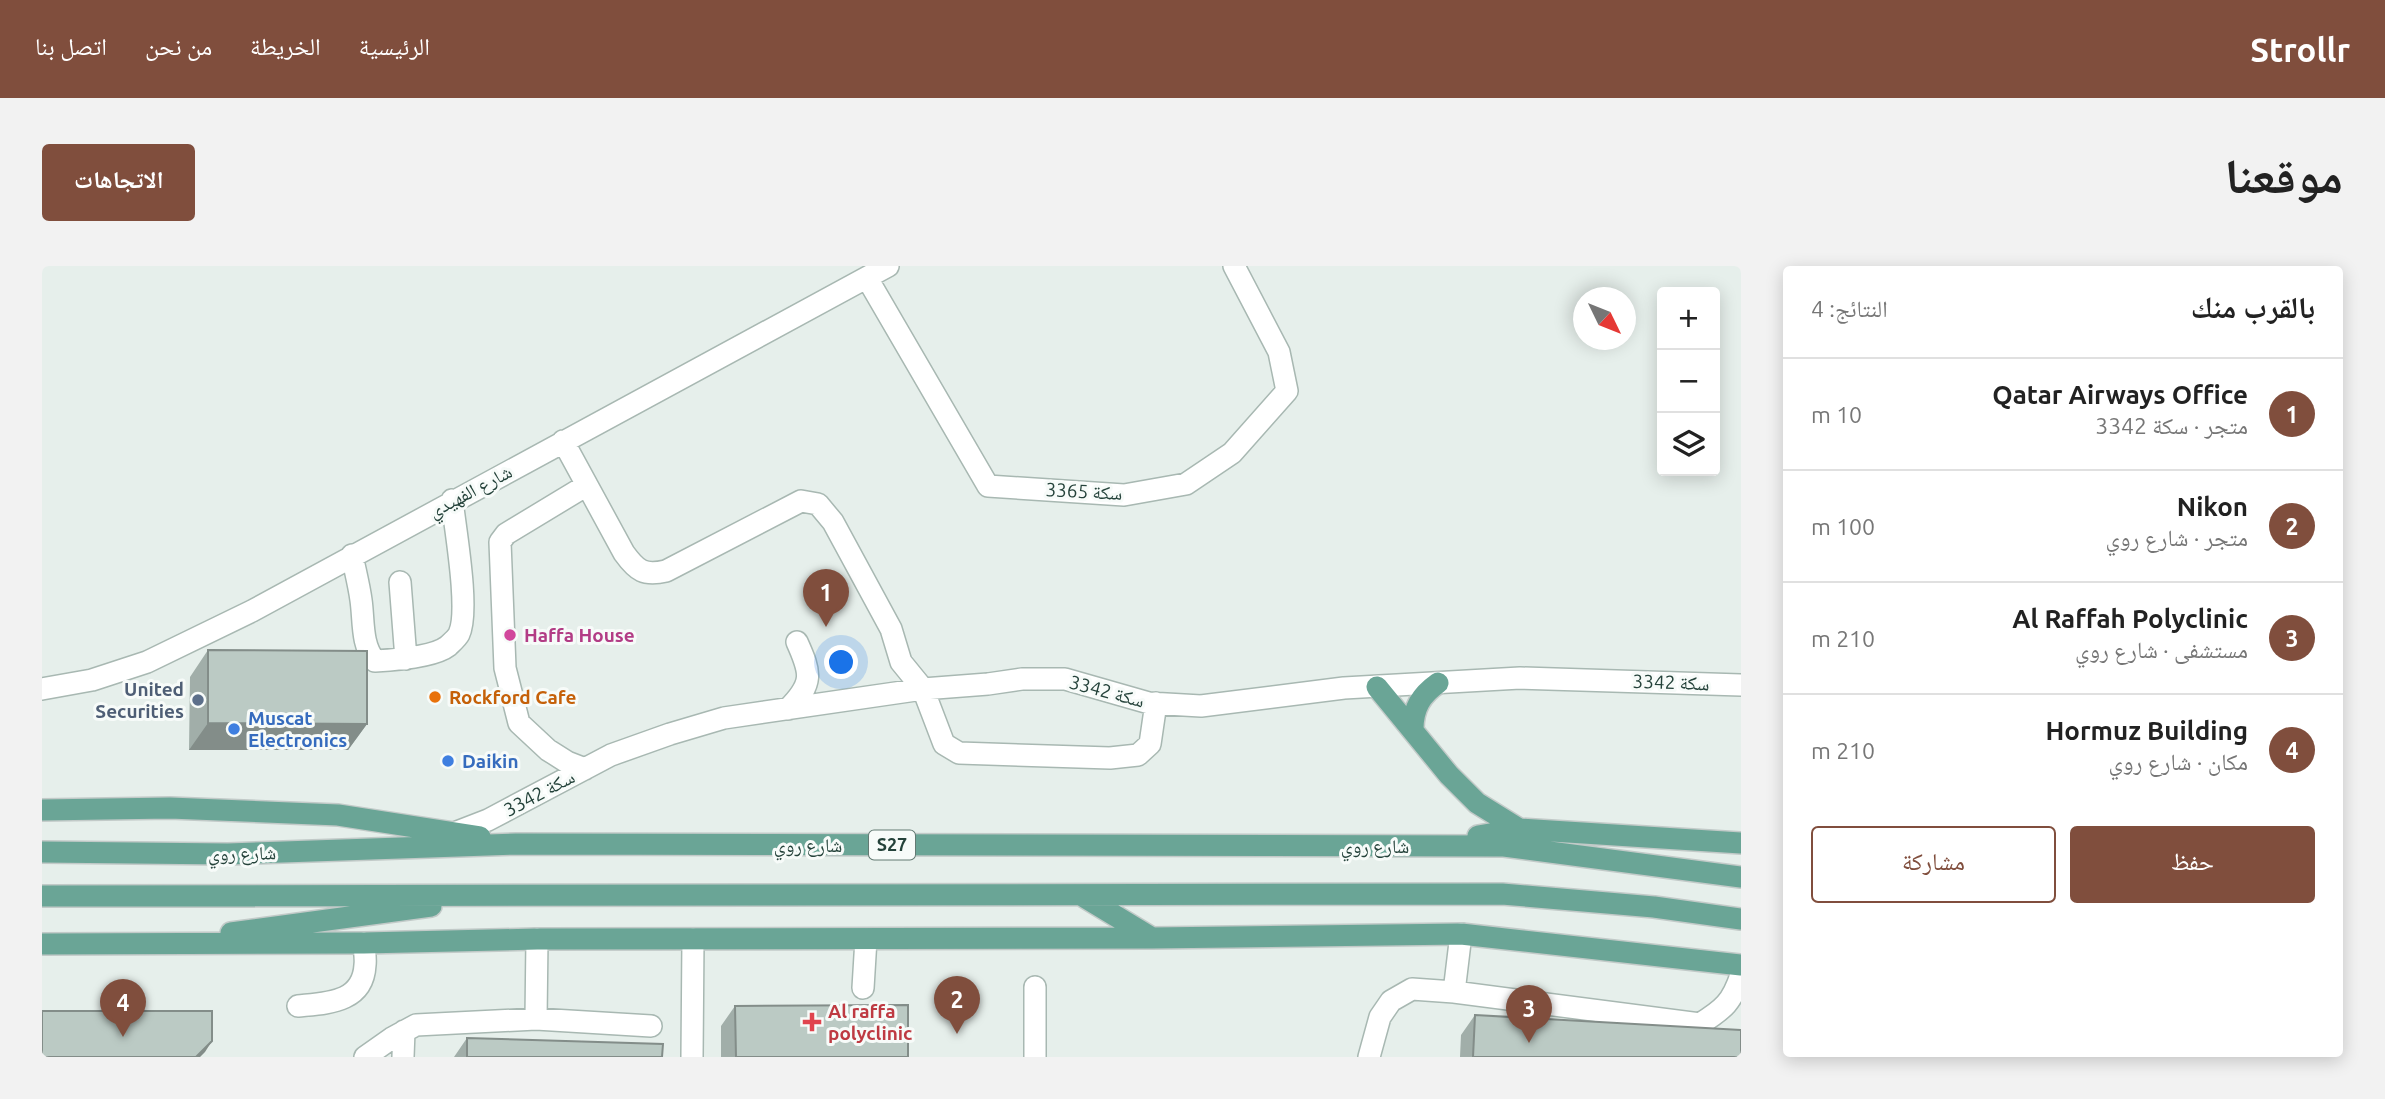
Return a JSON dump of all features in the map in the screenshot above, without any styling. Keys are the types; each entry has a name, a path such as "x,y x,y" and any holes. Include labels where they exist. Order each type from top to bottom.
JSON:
{"main road":[{"path":"1413,729 1417,704 1426,692 1438,683"},
{"path":"1377,687 1449,775 1477,803 1519,829"},
{"path":"42,810 170,808 338,815 457,832 516,844"},
{"path":"1418,846 1519,829 1741,843"},
{"name":"شارع روي","path":"42,852 228,854 516,844 1504,846 1741,877"},
{"path":"142,945 520,894"},
{"path":"1080,894 1152,938"},
{"path":"42,896 1502,894 1654,906 1741,919"},
{"path":"42,944 1461,934 1741,965"}],"street":[{"name":"شارع الفهيدي","path":"42,689 92,680 147,662 252,611 452,500 888,266"},
{"name":"سكة 3365","path":"867,278 988,485 1124,495 1186,484 1232,453 1287,391 1279,352 1234,266"},
{"path":"562,441 624,553 635,568 652,574 667,571 800,501 818,504 833,522 891,629 901,662 923,689 944,744 959,754 1110,758 1138,755 1150,744 1156,703"},
{"path":"585,769 548,750 519,723 505,668 500,542 506,534 587,485"},
{"path":"352,555 369,654 375,661 406,659 446,648 459,634 463,615 452,500"},
{"path":"400,582 406,659"},
{"path":"788,709 799,698 809,676 808,666 797,642"},
{"path":"885,695 901,662"},
{"name":"سكة 3342","path":"457,832 488,820 611,755 724,718 923,689 1022,679 1065,679 1156,703 1201,706 1305,692 1520,678 1741,685"},
{"path":"1454,992 1461,934"},
{"path":"536,1019 537,939"},
{"path":"692,1057 693,939"},
{"path":"863,988 866,939"},
{"path":"298,1006 339,1001 351,994 359,986 366,964 364,943"},
{"path":"1369,1057 1380,1017 1391,1001 1412,989 1700,1024 1720,1012 1734,997 1741,975"},
{"path":"1035,987 1035,1057"},
{"path":"365,1057 416,1025 536,1019 651,1026"},
{"path":"403,1057 404,1031"}],"building":[{"path":"208,650 367,651 367,724 208,723"},
{"path":"908,1005 908,1057 736,1057 735,1006"},
{"path":"42,1011 212,1011 212,1041 196,1057 42,1057"},
{"path":"1475,1015 1741,1030 1741,1057 1473,1057"},
{"path":"467,1038 663,1044 662,1057 467,1057"}],"place":[{"name":"Qatar Airways Office","path":"826,627"},
{"name":"Haffa House","path":"510,635"},
{"name":"Rockford Cafe","path":"435,697"},
{"name":"United Securities","path":"198,700"},
{"name":"Muscat Electronics","path":"234,729"},
{"name":"Daikin","path":"448,761"},
{"name":"Al raffa polyclinic","path":"812,1022"},
{"name":"Nikon","path":"957,1034"},
{"name":"Hormuz Building","path":"123,1037"},
{"name":"Al Raffah Polyclinic","path":"1529,1043"}]}
